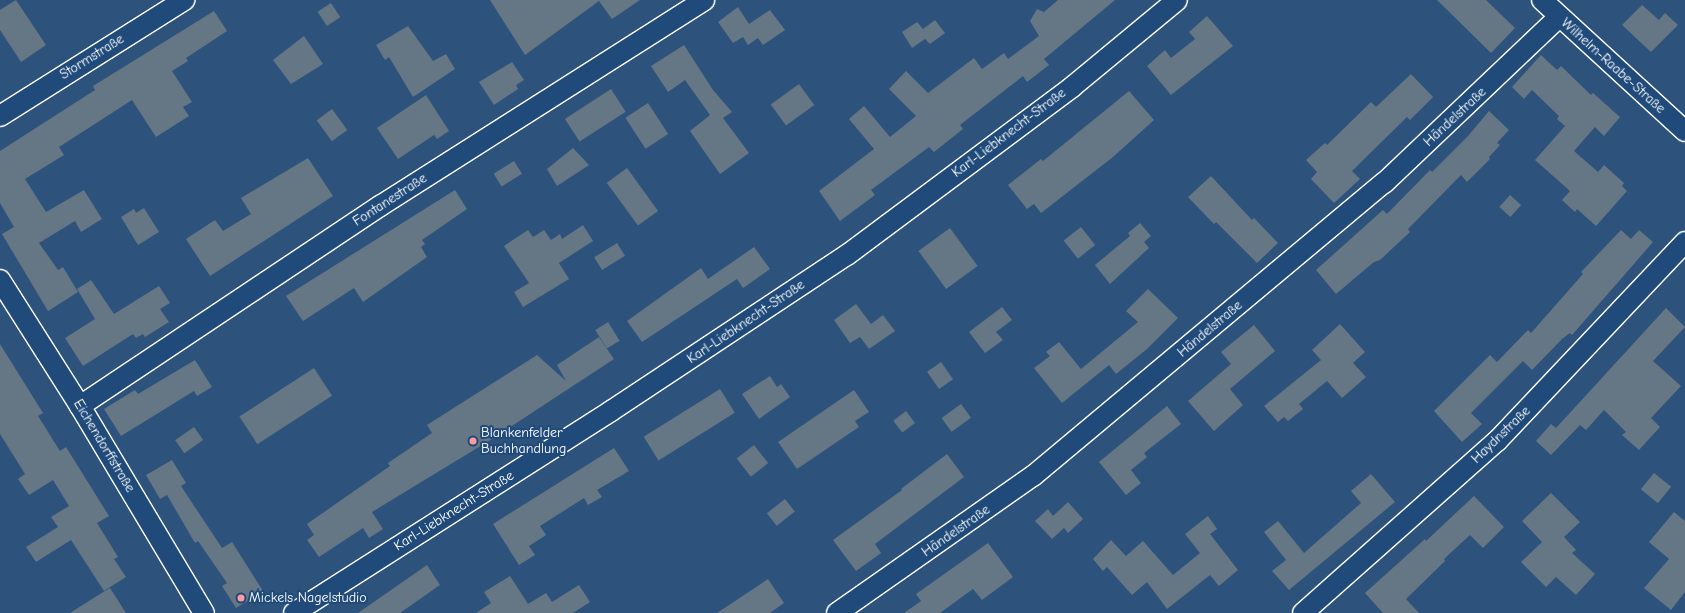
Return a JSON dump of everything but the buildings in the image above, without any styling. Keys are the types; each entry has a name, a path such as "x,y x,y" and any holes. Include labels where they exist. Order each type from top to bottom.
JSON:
{"street":[{"name":"Stormstraße","path":"0,116 184,0"},
{"name":"Fontanestraße","path":"80,406 380,206 704,0"},
{"name":"Karl-Liebknecht-Straße","path":"294,613 611,411 846,255 1072,87 1177,0"},
{"name":"Wilhelm-Raabe-Straße","path":"1542,0 1685,131"},
{"name":"Händelstraße","path":"837,613 1033,476 1384,183 1559,17"},
{"name":"Haydnstraße","path":"1303,613 1497,441 1685,242"},
{"name":"Eichendorffstraße","path":"0,280 80,406 204,613"}],"place":[{"name":"Blankenfelder Buchhandlung","path":"473,441"},
{"name":"Mickels Nagelstudio","path":"241,598"}]}
